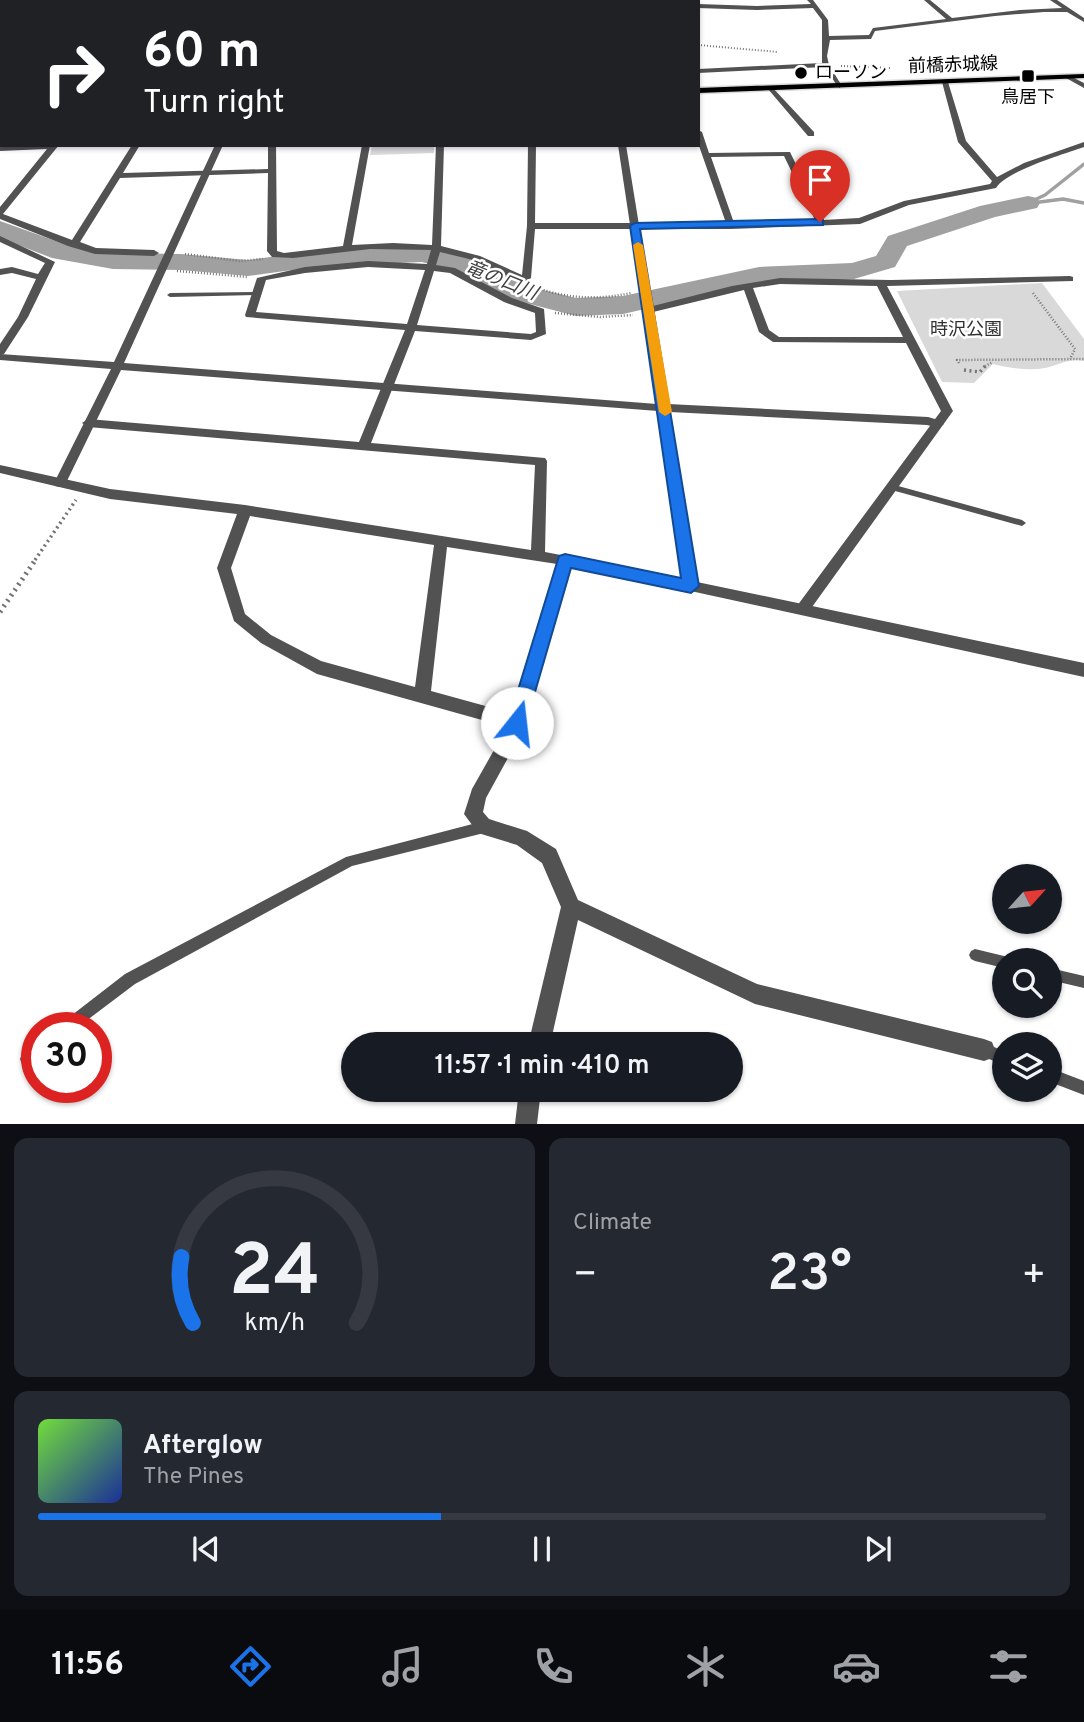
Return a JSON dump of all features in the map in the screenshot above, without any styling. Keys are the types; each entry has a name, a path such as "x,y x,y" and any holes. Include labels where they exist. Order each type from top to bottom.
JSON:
{"main road":[{"name":"前橋赤城線","path":"700,91 1084,76"}],"street":[{"path":"927,0 950,19"},
{"path":"1053,0 1084,20"},
{"path":"700,6 757,8 812,3 825,20 827,44 824,56 826,65 839,86"},
{"path":"826,38 871,37 873,30 950,19 1069,10"},
{"path":"700,71 826,65"},
{"path":"1068,77 1084,86"},
{"path":"945,82 962,142 996,181"},
{"path":"770,88 811,134"},
{"path":"700,138 731,226"},
{"path":"531,226 731,226 860,221 907,203 993,186 996,181 1027,165 1084,144"},
{"path":"0,149 36,147"},
{"path":"53,147 0,214 71,244 114,253 154,253"},
{"path":"71,244 78,240 135,147"},
{"path":"60,483 118,365 218,147"},
{"path":"272,147 272,251 275,255 348,248 437,248 479,257 519,278 526,278 531,226 532,147"},
{"path":"348,248 366,147"},
{"path":"363,447 411,329 437,248 440,147"},
{"path":"622,147 691,586"},
{"path":"706,155 787,154 820,222"},
{"path":"116,176 271,171"},
{"path":"0,239 50,262 23,317 0,354 665,408 928,421 938,424"},
{"path":"368,264 431,265 466,276 509,300 540,312 541,334 531,337 411,329 253,317 249,313 262,278 368,264"},
{"path":"0,272 12,271 41,278"},
{"path":"649,309 780,281 1070,279"},
{"path":"802,610 947,411 880,282"},
{"path":"748,287 764,332 778,340 911,340"},
{"path":"88,423 541,461 538,556"},
{"path":"0,469 84,488 565,560 1084,670"},
{"path":"245,510 224,568 239,617 266,639 317,667 517,723"},
{"path":"422,696 441,541"},
{"path":"542,1032 571,907 549,856 521,837 484,827 473,814 478,795 517,723 565,560"},
{"path":"571,907 755,994 984,1050"},
{"path":"526,1124 529,1102"}],"lane":[{"path":"170,295 255,294"},
{"path":"891,487 1022,523"},
{"path":"87,1012 130,979 350,861 484,827"},
{"path":"975,955 992,959"},
{"path":"1062,977 1084,982"},
{"path":"984,1050 992,1053"},
{"path":"1062,1080 1084,1088"}],"path":[{"path":"700,45 781,53"},
{"path":"180,254 239,261 264,259"},
{"path":"174,271 249,277"},
{"path":"1021,279 1075,349 1070,359"},
{"path":"535,287 592,298 632,293"},
{"path":"549,313 600,317 634,315"},
{"path":"959,363 957,360 1084,359"},
{"path":"964,370 980,372 988,363 997,361"},
{"path":"0,612 84,488"}],"green space":[{"path":"372,147 434,147 434,153 370,155"},
{"name":"時沢公園","path":"1042,283 1084,339 1084,361 1069,361 1032,369 993,364 974,383 942,382 897,291"}],"waterway":[{"name":"竜の口川","path":"1028,203 1045,195 1084,164"},
{"name":"竜の口川","path":"1032,203 1063,199 1084,203"},
{"name":"竜の口川","path":"0,229 61,252 113,261 181,262 248,268 314,259 422,254 476,268 517,292 576,307 623,305 759,275 854,271 886,261 897,241 989,211 1028,203"}],"slow traffic":[{"path":"638,245 665,412"}],"place":[{"name":"ローソン","path":"801,73"},
{"name":"鳥居下","path":"1028,76"}],"route":[{"path":"517,723 565,560 691,586 635,226 820,222"}]}
